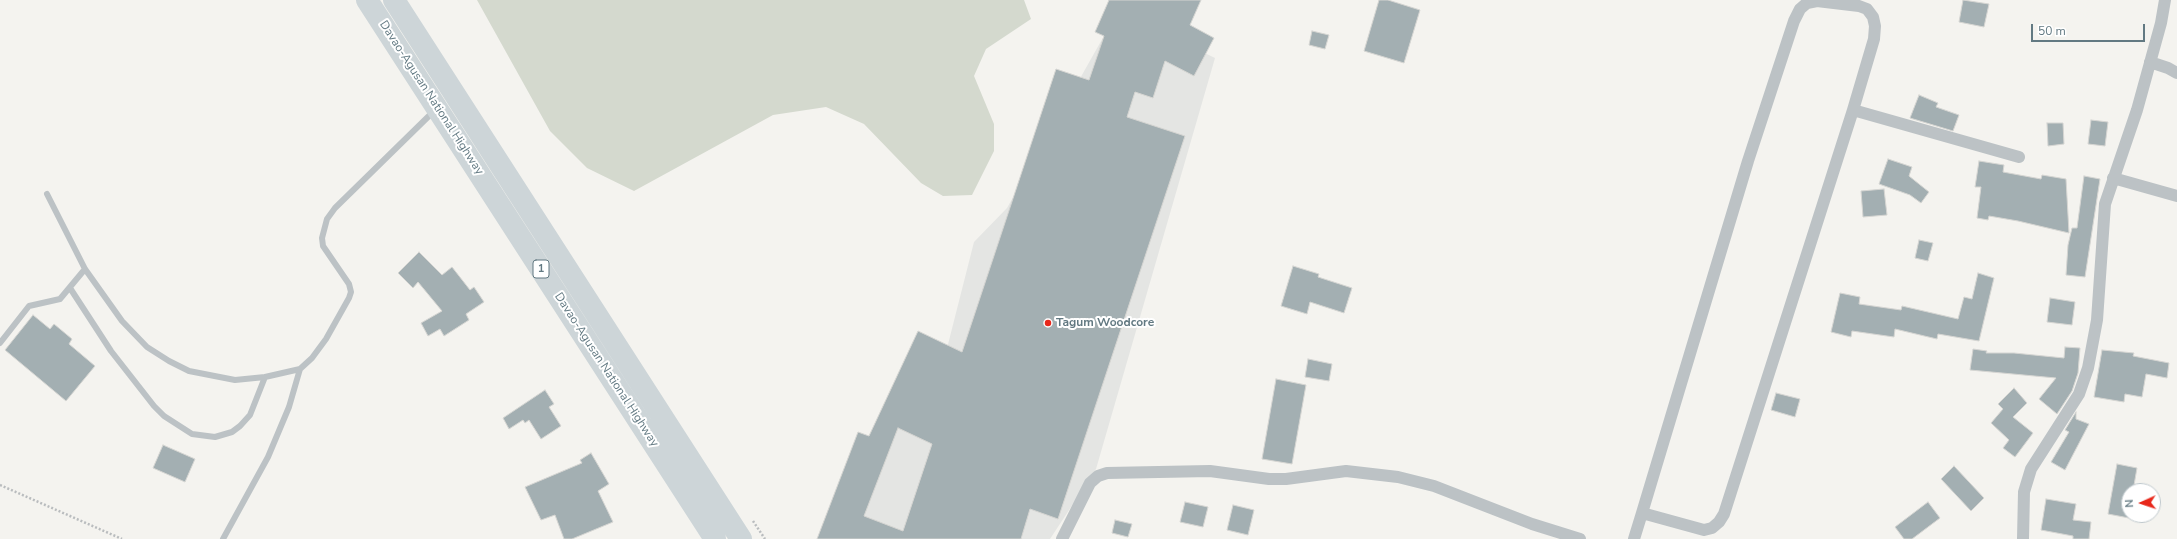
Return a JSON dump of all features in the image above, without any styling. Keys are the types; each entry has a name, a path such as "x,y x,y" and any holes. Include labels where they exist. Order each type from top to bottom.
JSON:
{"highway":[{"name":"Davao-Agusan National Highway","path":"367,0 715,539"},
{"name":"Davao-Agusan National Highway","path":"394,0 741,539"}],"street":[{"path":"2023,539 2024,492 2031,468 2079,394 2088,368 2097,320 2105,204 2125,147 2150,62 2161,23 2165,0"},
{"path":"1634,539 1751,154 1794,21 1800,9 1807,3 1828,1 1868,9 1873,17 1875,26 1874,39 1853,110 1724,514 1716,525 1704,530 1642,513"},
{"path":"2150,62 2168,68 2177,73"},
{"path":"1853,110 2019,158"},
{"path":"2113,178 2177,196"},
{"path":"1062,539 1090,483 1098,476 1107,473 1210,471 1286,480 1346,471 1398,477 1434,486 1532,524 1580,539"}],"lane":[{"path":"223,539 268,457 289,407 300,370 312,358 326,339 351,292 349,284 323,246 322,234 327,219 336,208 437,108"},
{"path":"47,194 85,270 122,321 147,347 169,361 189,371 235,380 265,377 300,370"},
{"path":"0,343 29,306 60,299 85,270"},
{"path":"70,288 111,351 154,406 170,420 192,434 215,437 232,432 240,426 250,415 265,377"}],"path":[{"path":"0,485 122,539"}],"shaded area":[{"path":"477,0 1024,0 1031,19 986,49 974,76 994,124 994,151 972,195 943,196 921,183 864,124 826,107 773,115 634,191 587,168 550,131"},
{"name":"Tagum Woodcore","path":"1118,11 1215,58 1096,469 1050,539 818,539 863,454 942,368 974,242 1007,208"}],"building":[{"name":"Tagum Woodcore","path":"1109,0 1201,0 1190,25 1214,38 1194,76 1165,61 1153,98 1135,92 1127,117 1185,136 1058,519 1030,509 1021,539 817,539 858,432 869,436 918,331 962,352 1056,69 1089,80 1104,36 1095,32","holes":["898,428 932,444 903,531 864,516"]},
{"path":"1379,0 1388,0 1420,10 1404,63 1364,51"},
{"path":"1963,0 1989,4 1984,27 1959,22"},
{"path":"1312,31 1329,35 1325,49 1309,45"},
{"path":"1919,95 1938,103 1936,107 1959,115 1953,131 1910,118"},
{"path":"2091,120 2108,122 2105,146 2088,144"},
{"path":"2047,123 2063,123 2064,144 2048,146"},
{"path":"1888,159 1912,167 1909,176 1929,192 1921,203 1910,195 1879,184"},
{"path":"1979,161 2004,165 2003,172 2041,179 2042,175 2066,179 2069,233 1989,216 1988,220 1977,218 1981,187 1975,187"},
{"path":"2084,176 2100,179 2085,277 2066,275 2068,245 2072,228 2077,228"},
{"path":"1884,189 1887,215 1863,217 1861,191"},
{"path":"1919,240 1933,243 1928,261 1915,258"},
{"path":"419,252 442,275 452,267 470,290 474,287 484,302 466,314 469,320 444,336 440,329 428,336 421,323 442,311 418,282 413,288 398,273"},
{"path":"1293,266 1319,274 1318,277 1352,288 1344,313 1310,302 1307,314 1281,306"},
{"path":"1978,273 1994,278 1979,341 1938,334 1937,339 1895,329 1894,337 1852,331 1851,337 1831,332 1840,293 1860,297 1859,304 1901,310 1902,306 1958,319 1964,297 1972,299"},
{"path":"2050,298 2075,302 2072,325 2047,322"},
{"path":"33,315 50,329 54,324 72,339 69,344 95,366 66,401 5,350"},
{"path":"2065,347 2080,348 2078,373 2072,391 2057,414 2039,399 2056,378 1970,370 1973,349 1987,351 1986,353 2014,353 2064,358"},
{"path":"2102,350 2134,353 2133,356 2169,363 2167,378 2146,374 2142,397 2125,394 2124,402 2094,397"},
{"path":"1308,359 1332,364 1329,381 1305,377"},
{"path":"1276,379 1306,385 1292,464 1262,459"},
{"path":"2014,388 2027,403 2013,417 2033,433 2015,457 2003,448 2009,440 1991,423 2003,409 1998,404"},
{"path":"545,390 554,404 549,407 561,426 541,439 529,420 525,423 523,420 509,429 503,418"},
{"path":"1776,393 1800,399 1795,417 1771,410"},
{"path":"2076,412 2076,419 2089,424 2065,470 2051,462 2069,432 2065,430"},
{"path":"163,445 195,459 185,482 153,468"},
{"path":"591,453 609,484 598,491 613,522 572,539 564,539 555,515 541,520 525,487 582,463 580,460"},
{"path":"2117,464 2137,468 2134,483 2121,483 2121,516 2108,514"},
{"path":"1954,466 1984,498 1971,511 1941,479"},
{"path":"2046,499 2076,504 2073,520 2091,522 2089,539 2073,539 2073,536 2041,530"},
{"path":"1185,502 1208,507 1203,527 1180,522"},
{"path":"1928,502 1940,518 1912,539 1904,539 1895,527"},
{"path":"1233,505 1254,510 1248,535 1227,530"},
{"path":"1115,520 1132,524 1128,537 1112,533"}],"place":[{"name":"Tagum Woodcore","path":"1048,323"}]}
